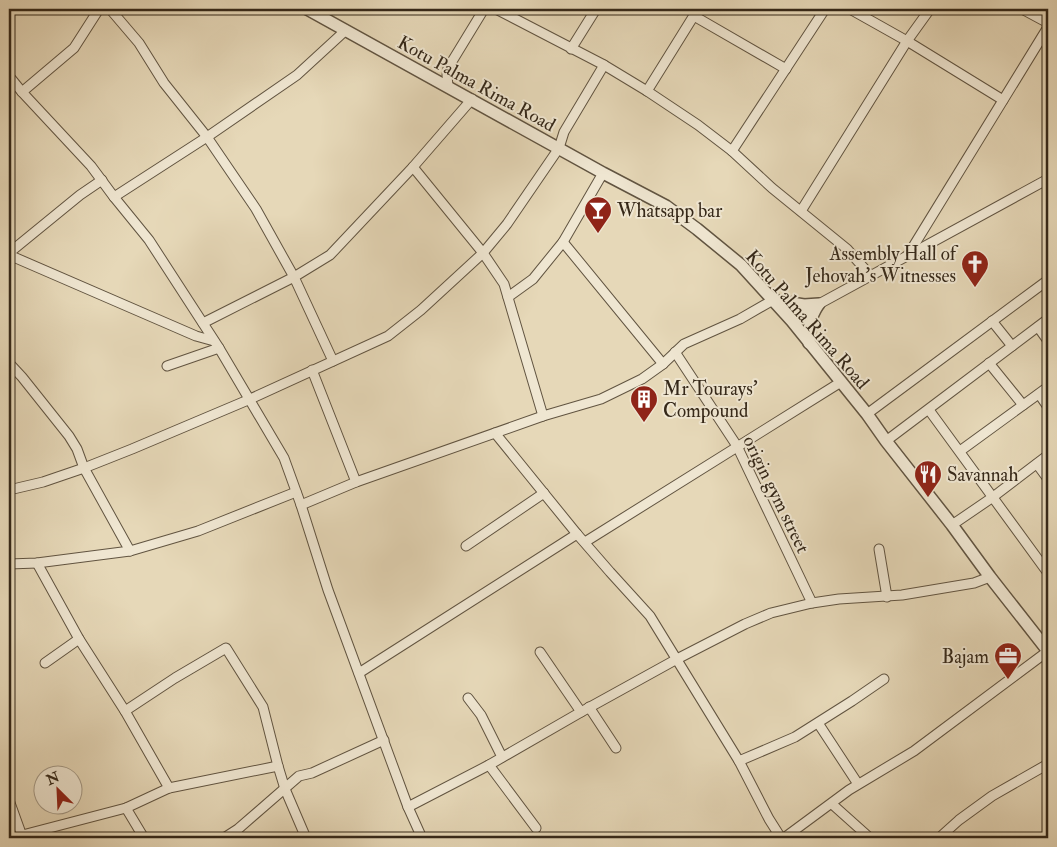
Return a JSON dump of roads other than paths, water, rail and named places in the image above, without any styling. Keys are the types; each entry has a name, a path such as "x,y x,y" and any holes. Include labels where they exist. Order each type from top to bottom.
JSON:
{"street":[{"path":"22,92 74,48 99,9"},
{"path":"110,9 139,43 164,83 206,137 256,209 294,277 333,362"},
{"name":"Kotu Palma Rima Road","path":"307,9 666,206 741,265 792,321 867,414 1048,651"},
{"path":"448,86 448,68 484,9"},
{"path":"496,9 604,65 698,125 732,151 772,188 846,249 871,276"},
{"path":"571,49 596,9"},
{"path":"732,151 825,9"},
{"path":"850,9 907,41 1003,100"},
{"path":"801,211 907,41 930,9"},
{"path":"1022,9 1048,23"},
{"path":"647,91 696,12 786,69"},
{"path":"908,255 1048,27"},
{"path":"114,197 297,75 346,30"},
{"path":"9,490 42,482 84,468 248,400 388,336 421,310 483,253 507,224 559,148 564,132 604,65"},
{"path":"9,76 91,166 148,240 216,344 284,458 328,590 408,807 422,838"},
{"path":"202,323 294,277 330,255 414,167 472,99"},
{"path":"414,167 483,253 504,284 543,416"},
{"path":"508,297 533,279 562,242 603,173"},
{"path":"792,321 819,304 1048,179"},
{"path":"102,180 9,255 216,344"},
{"path":"562,242 663,364"},
{"path":"867,414 1048,280"},
{"path":"301,505 356,482 543,416 601,399 642,379 663,364 684,344 740,318 773,300 798,304 819,304"},
{"path":"809,343 810,319 819,304"},
{"path":"886,441 1048,319"},
{"path":"992,321 1012,346"},
{"path":"1038,327 1048,341"},
{"path":"168,366 216,344"},
{"name":"origin gym street","path":"676,352 738,446 812,603"},
{"path":"9,363 64,428 77,449 84,468 130,551"},
{"path":"989,363 1022,405"},
{"path":"312,370 356,482"},
{"path":"585,542 841,382"},
{"path":"960,451 1048,387"},
{"path":"1039,394 1048,407"},
{"path":"929,410 1047,570"},
{"path":"495,433 610,572 650,616 739,762 769,820 783,838 858,784 914,751 1048,651"},
{"path":"952,525 993,497 1048,455"},
{"path":"1037,464 1048,479"},
{"path":"9,564 37,563 130,551 198,531 296,492"},
{"path":"466,546 544,493"},
{"path":"359,673 578,534"},
{"path":"879,549 887,597"},
{"path":"37,563 79,639 125,711 169,788"},
{"path":"408,807 489,765 589,707 744,624 771,613 812,603 839,599 887,597 974,583 990,577"},
{"path":"45,663 79,639"},
{"path":"125,711 175,678 226,648 263,707 285,789 306,838"},
{"path":"540,652 581,712"},
{"path":"739,762 795,737 884,679"},
{"path":"468,698 481,715 502,757"},
{"path":"589,707 616,748"},
{"path":"818,723 858,784"},
{"path":"224,838 238,829 299,776 312,773 384,740"},
{"path":"939,838 959,820 992,796 1048,764"},
{"path":"489,765 536,828"},
{"path":"11,838 126,808 169,788 278,766"},
{"path":"9,800 22,836"},
{"path":"832,804 870,838"},
{"path":"126,808 144,838"}],"place":[{"name":"Whatsapp bar","path":"598,234"},
{"name":"Assembly Hall of Jehovah's Witnesses","path":"975,288"},
{"name":"Mr Tourays' Compound","path":"644,423"},
{"name":"Savannah","path":"928,498"},
{"name":"Bajam","path":"1008,680"}]}
